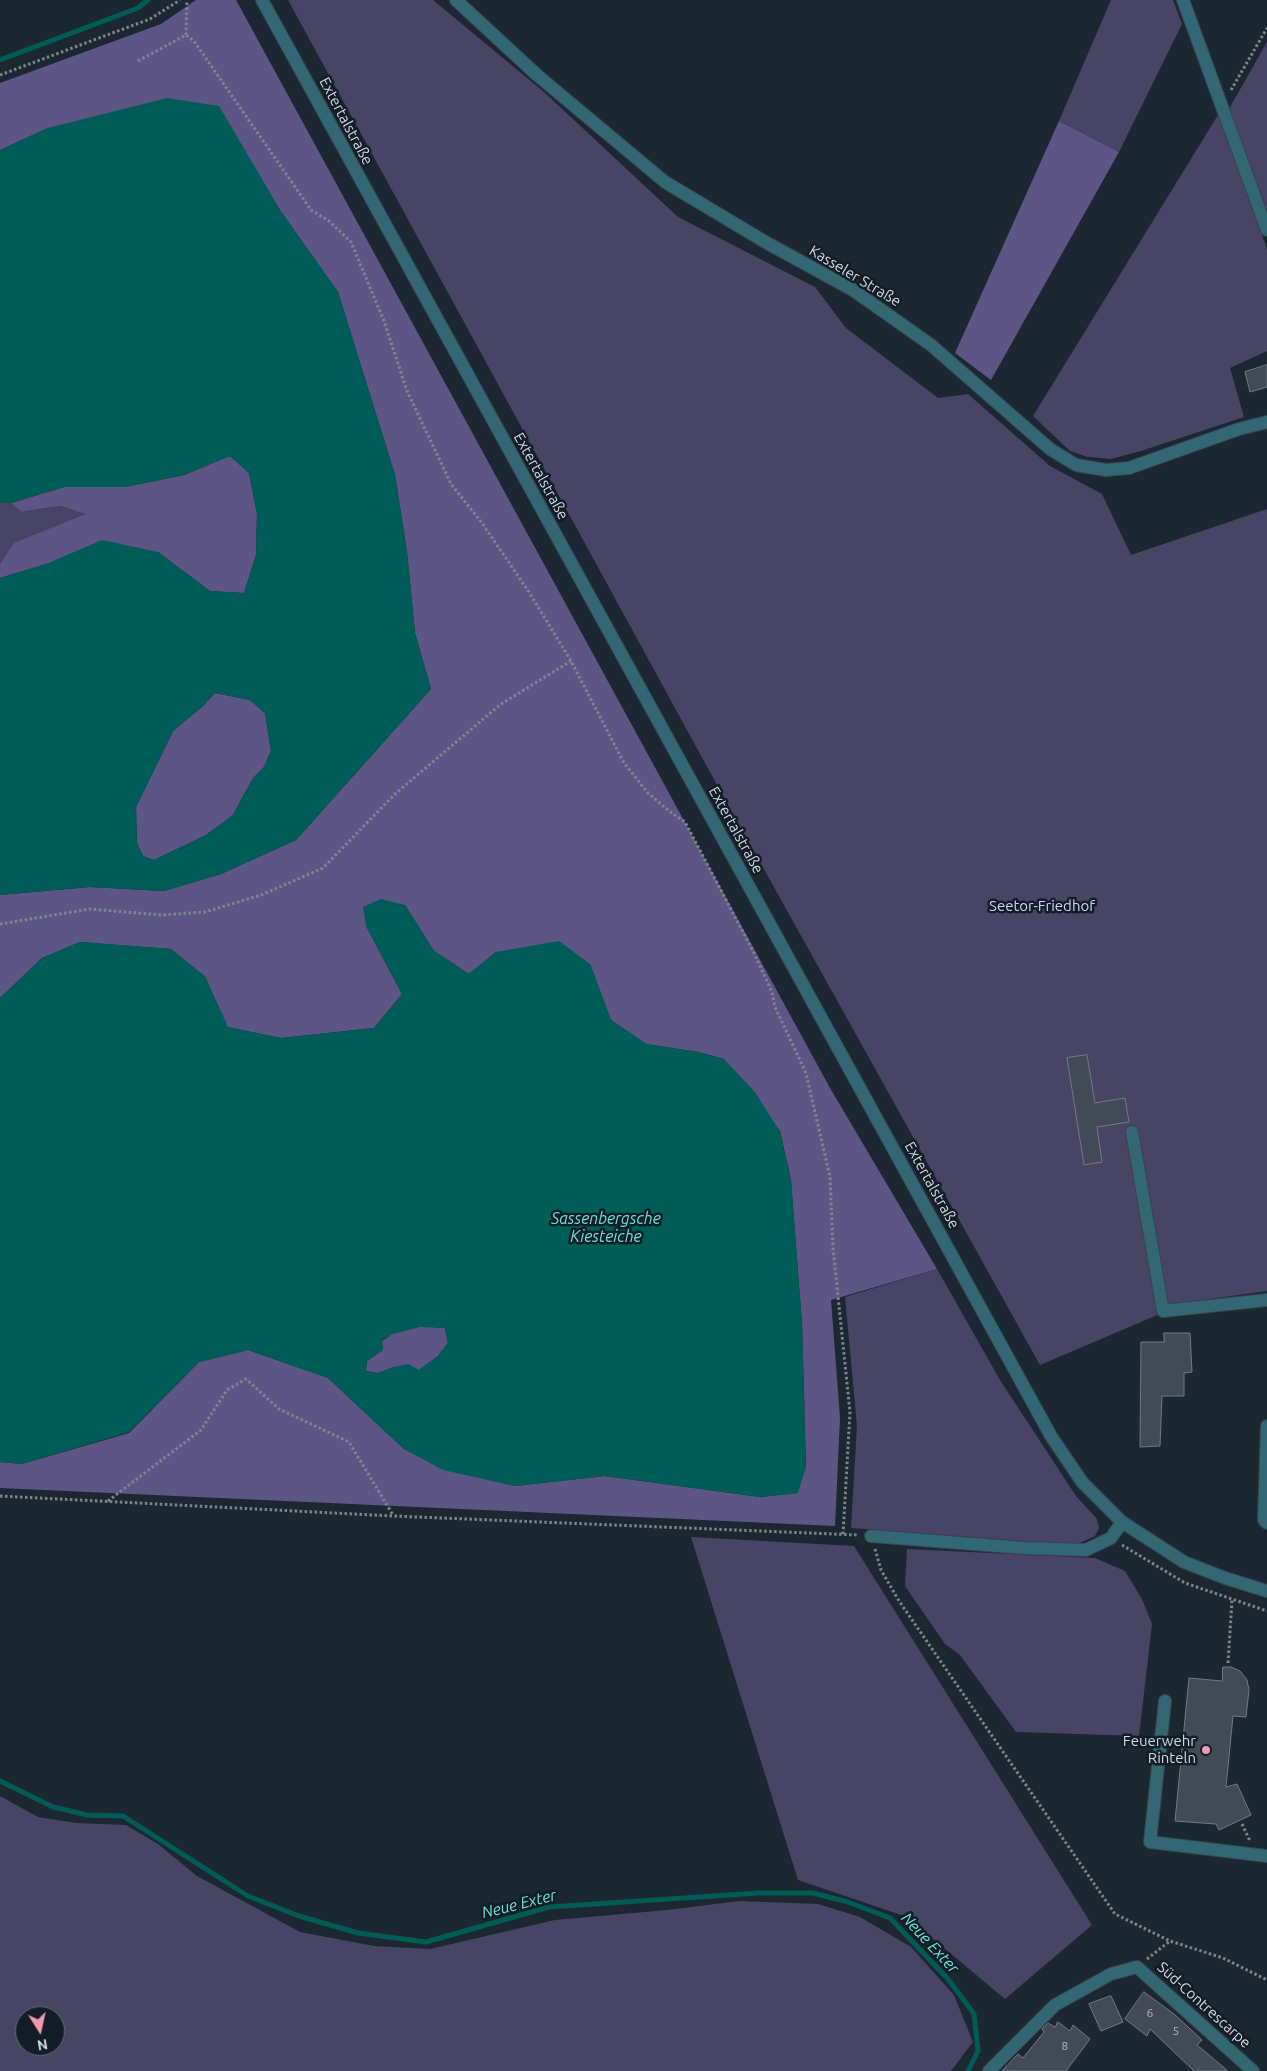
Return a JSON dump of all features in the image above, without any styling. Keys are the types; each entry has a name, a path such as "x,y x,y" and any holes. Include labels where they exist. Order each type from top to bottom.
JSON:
{"street":[{"name":"Extertalstraße","path":"262,0 1051,1436 1082,1482 1122,1522 1184,1562 1266,1590"},
{"path":"1183,0 1267,230"},
{"name":"Kasseler Straße","path":"463,2 537,75 665,182 767,243 853,290 931,345 1050,448 1076,465 1106,470 1130,468 1239,429 1267,422"},
{"path":"1132,1132 1163,1311 1267,1300"},
{"path":"1267,1426 1264,1520 1267,1523"},
{"path":"871,1536 1024,1548 1086,1550 1111,1538 1122,1522"},
{"path":"1164,1701 1150,1842 1267,1856"},
{"name":"Süd-Contrescarpe","path":"989,2071 1055,2005 1111,1974 1137,1967 1253,2071"}],"path":[{"path":"0,75 150,19 180,0"},
{"path":"186,35 187,0"},
{"path":"1222,107 1267,28"},
{"path":"138,61 186,35"},
{"path":"186,35 194,41 311,210 329,221 351,242 384,321 407,391 451,484 482,524 529,592 571,661 624,763 648,793 668,811 685,822 754,953 772,992 775,1006 806,1073 830,1176 833,1248 850,1412 843,1534"},
{"path":"0,924 90,909 162,915 205,912 261,895 323,868 395,794 501,704 571,661"},
{"path":"108,1502 201,1430 227,1390 246,1379 279,1409 349,1442 393,1516"},
{"path":"0,1496 393,1516 871,1536 881,1570 899,1601 1115,1914 1170,1940 1223,1958 1267,1980"},
{"path":"1228,1663 1232,1600"},
{"path":"1137,1967 1170,1940"}],"green space":[{"name":"Seetor-Friedhof","path":"288,0 433,0 544,92 678,217 815,287 846,328 938,398 968,394 1050,466 1102,494 1131,555 1267,509 1267,1291 1188,1302 1040,1365 711,774"},
{"path":"1111,0 1173,0 1182,24 1119,152 1059,121"},
{"path":"1267,42 1267,210 1229,109"},
{"path":"1218,115 1267,249 1267,351 1230,368 1244,417 1111,459 1088,457 1070,451 1033,416"},
{"path":"0,502 11,503 21,512 60,506 85,514 15,543 0,564"},
{"path":"937,1269 1000,1380 1076,1496 1097,1519 1099,1528 1095,1536 1075,1545 851,1528 857,1426 845,1297"},
{"path":"691,1537 854,1546 1092,1925 1005,1999 907,1917 798,1880"},
{"path":"907,1549 1095,1558 1125,1571 1142,1599 1152,1624 1139,1736 1016,1732 960,1655 945,1644 905,1586"},
{"path":"0,1796 38,1817 76,1823 126,1825 158,1844 197,1876 300,1932 374,1946 430,1949 555,1920 667,1910 739,1901 818,1904 860,1917 911,1947 954,1995 973,2042 951,2071 0,2071"}],"shaded area":[{"path":"196,0 236,0 830,1088 937,1269 831,1300 840,1418 835,1526 0,1488 0,1462 22,1464 129,1433 199,1362 248,1350 328,1378 404,1449 443,1469 515,1486 605,1476 760,1497 797,1493 806,1466 802,1324 791,1180 780,1131 724,1059 698,1052 646,1044 611,1020 590,964 496,952 469,974 434,951 405,905 366,926 402,994 374,1028 281,1038 227,1027 205,977 171,949 80,942 42,958 0,998 0,895 90,887 164,891 221,874 296,840 431,689 415,633 407,552 395,475 338,292 282,213 48,128 0,150 0,83 161,24"},
{"path":"1059,121 1119,152 991,380 955,353"},
{"path":"230,456 249,473 257,514 256,555 244,593 210,591 158,552 46,564 0,578 0,564 14,543 85,514 60,506 21,512 11,503 64,487 125,487 184,475"},
{"path":"215,693 250,700 265,713 271,751 264,767 253,778 233,815 206,835 154,860 143,856 137,843 136,807 173,731 203,706"},
{"path":"420,1326 445,1328 448,1343 438,1356 419,1370 394,1367 378,1373 366,1371 367,1361 383,1350 382,1341 392,1334"}],"water":[{"path":"167,98 219,106 282,213 338,292 395,475 407,552 415,633 431,689 296,840 221,874 164,891 90,887 0,895 0,578 46,564 102,540 158,552 210,591 244,593 256,555 257,514 249,473 230,456 184,475 125,487 64,487 11,503 0,502 0,150 48,128","holes":["215,693 250,700 265,713 271,751 264,767 253,778 233,815 206,835 154,860 143,856 137,843 136,807 173,731 203,706"]},
{"name":"Sassenbergsche Kiesteiche","path":"381,899 405,905 434,951 469,974 496,952 559,941 590,964 611,1020 646,1044 698,1052 724,1059 755,1092 780,1132 791,1180 802,1324 806,1466 798,1493 760,1497 605,1476 515,1486 443,1470 404,1449 328,1378 248,1350 199,1362 129,1432 22,1464 0,1462 0,998 42,958 80,942 171,949 205,976 228,1027 281,1038 374,1028 402,994 366,926 363,907","holes":["420,1327 445,1328 448,1343 438,1356 419,1370 408,1364 378,1373 366,1371 367,1361 383,1350 382,1340 392,1334"]}],"building":[{"path":"1267,365 1267,387 1250,392 1245,372"},
{"path":"1087,1055 1095,1103 1125,1098 1129,1122 1097,1127 1102,1162 1084,1165 1067,1058"},
{"path":"1164,1333 1190,1333 1192,1372 1184,1373 1184,1396 1162,1396 1160,1446 1140,1447 1141,1342 1164,1342"},
{"name":"Feuerwehr Rinteln","path":"1223,1667 1231,1667 1240,1671 1247,1680 1249,1690 1246,1717 1233,1716 1226,1787 1237,1784 1251,1815 1219,1830 1216,1824 1175,1821 1189,1678 1222,1681"},
{"path":"1144,1992 1174,2014 1202,2040 1197,2045 1228,2071 1194,2071 1150,2029 1147,2036 1125,2019"},
{"path":"1111,1996 1123,2022 1101,2031 1089,2004"},
{"path":"1058,2022 1070,2031 1073,2025 1090,2039 1066,2071 1002,2071 1018,2054 1023,2058 1044,2032 1042,2029 1048,2023 1055,2027"}],"waterway":[{"path":"0,60 138,8 148,0"},
{"name":"Neue Exter","path":"0,1781 53,1807 87,1815 123,1816 248,1896 299,1916 358,1933 426,1942 549,1907 758,1893 813,1893 848,1902 890,1918 948,1979 974,2014 978,2051 968,2071"}],"place":[{"name":"Feuerwehr Rinteln","path":"1206,1750"}]}
